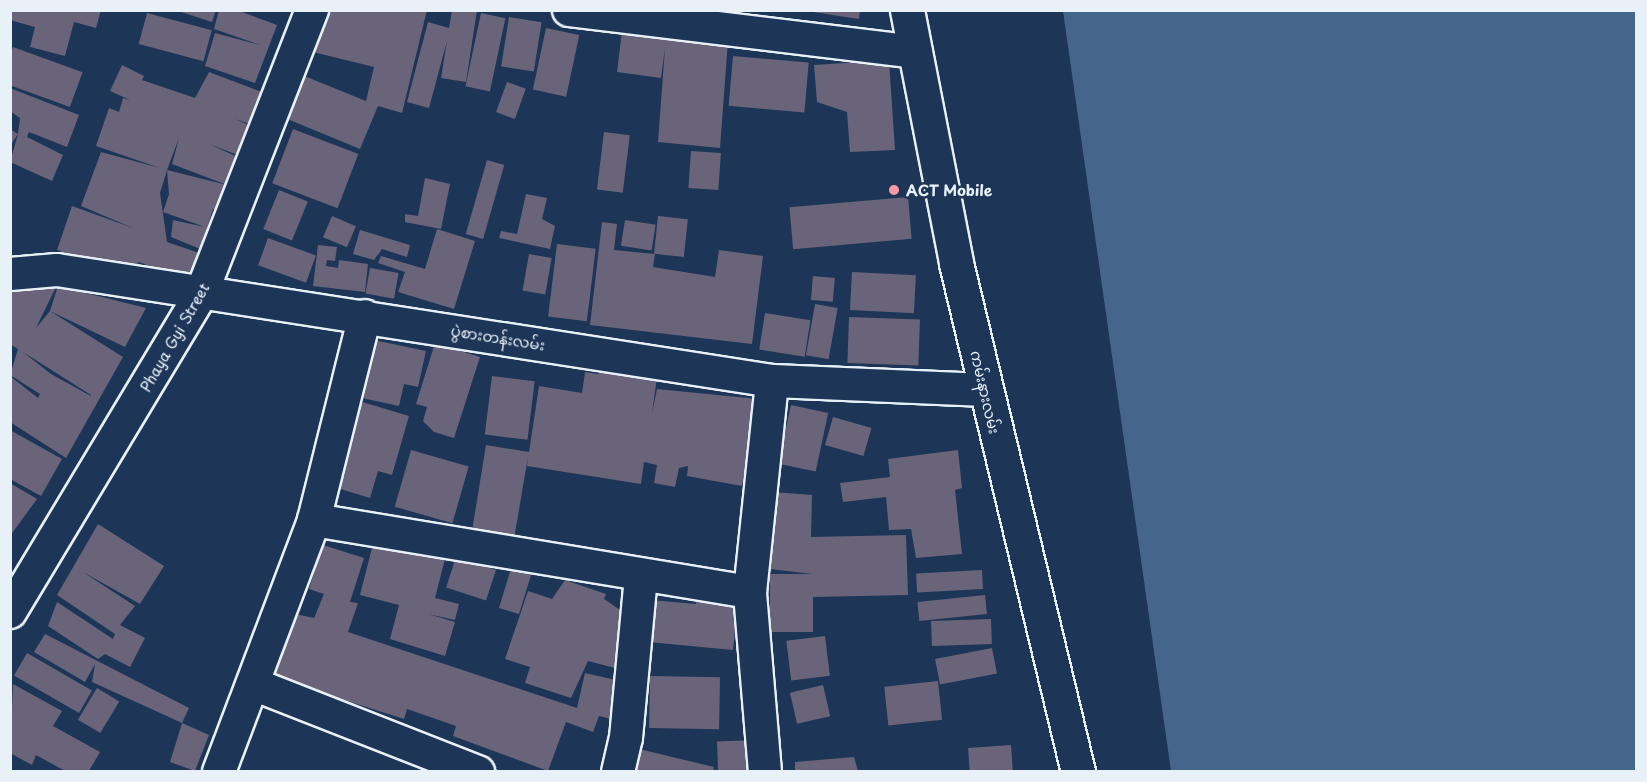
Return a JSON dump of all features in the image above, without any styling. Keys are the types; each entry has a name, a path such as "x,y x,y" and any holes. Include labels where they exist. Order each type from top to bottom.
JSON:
{"street":[{"name":"Phaya Gyi Street","path":"10,612 202,292 312,10"},
{"path":"569,10 915,52"},
{"name":"ကမ်းနားလမ်း","path":"907,10 987,390 1078,771"},
{"name":"ပွဲစားတန်းလမ်း","path":"10,274 57,270 772,381 987,390"},
{"path":"219,771 314,520 365,316"},
{"path":"765,771 750,592 772,381"},
{"path":"314,520 750,592"},
{"path":"618,771 626,738 641,575"},
{"path":"253,684 478,771"}],"water":[{"path":"1063,11 1636,11 1636,771 1171,771"}],"building":[{"path":"10,10 101,10 96,28 74,22 65,56 30,47 35,27 10,20"},
{"path":"175,10 216,10 212,22"},
{"path":"219,10 237,10 277,25 255,83 205,66 215,33 260,45 214,29"},
{"path":"323,10 427,10 402,113 378,106 360,149 285,118 302,75 366,101 374,67 313,52"},
{"path":"452,10 477,10 466,82 441,78 447,41 429,108 407,102 428,22 449,28"},
{"path":"800,10 860,10 859,19"},
{"path":"147,13 212,30 203,61 139,44"},
{"path":"481,13 505,18 490,92 465,86"},
{"path":"509,17 542,22 534,72 501,66"},
{"path":"546,28 579,35 566,97 533,90"},
{"path":"622,31 728,41 720,148 658,142 665,48 661,78 617,72"},
{"path":"13,47 83,72 70,107 10,85 10,55"},
{"path":"733,56 809,63 804,112 729,106"},
{"path":"889,60 895,150 850,152 847,112 817,102 814,65"},
{"path":"122,65 144,76 142,80 195,98 209,72 267,94 255,126 235,119 255,128 243,157 209,144 242,159 220,212 213,209 207,228 220,232 210,253 171,237 173,220 205,227 163,212 169,194 167,170 160,193 167,242 211,257 200,286 139,262 129,276 57,250 72,206 133,228 81,206 101,152 160,168 96,146 109,108 119,112 123,98 130,100 110,91","holes":["179,138 172,164 227,185 167,170"]},
{"path":"507,82 526,89 515,119 496,112"},
{"path":"10,88 79,115 67,147 29,132 27,137 63,155 52,181 10,162 20,118 10,111"},
{"path":"10,129 18,134 10,146"},
{"path":"293,129 358,154 338,208 272,183"},
{"path":"604,132 630,135 623,193 597,190"},
{"path":"691,151 721,153 718,190 688,188"},
{"path":"487,160 504,165 483,239 466,234"},
{"path":"425,178 450,184 441,229 405,222 405,214 418,216"},
{"path":"279,190 308,202 292,241 263,229"},
{"path":"526,194 547,198 542,219 555,226 550,249 499,238 501,231 517,234"},
{"path":"908,197 912,239 793,249 789,207"},
{"path":"332,216 356,226 347,247 323,237"},
{"path":"658,216 688,219 684,257 654,254"},
{"path":"625,220 656,225 652,251 621,246"},
{"path":"602,222 617,224 614,250 655,254 653,267 715,277 719,250 763,256 752,344 590,325"},
{"path":"437,229 475,241 454,309 398,292 405,272 378,263 381,256 425,269"},
{"path":"360,230 410,245 407,257 382,249 374,260 353,254"},
{"path":"268,238 316,255 306,283 258,265"},
{"path":"557,244 596,249 587,321 548,316"},
{"path":"318,245 337,247 335,261 327,260 326,266 338,268 339,260 368,264 365,292 313,286"},
{"path":"529,254 552,258 545,294 523,290"},
{"path":"370,268 399,273 394,299 365,294"},
{"path":"852,272 916,275 914,313 850,310"},
{"path":"813,276 835,278 833,302 811,300"},
{"path":"10,282 55,289 36,328 50,311 123,357 66,458 10,422 10,376 38,398 40,394 10,375 18,349 10,344","holes":["23,352 91,395 51,374"]},
{"path":"58,286 146,308 125,347 50,311"},
{"path":"815,304 838,308 829,359 806,355"},
{"path":"765,313 810,320 805,357 759,350"},
{"path":"849,317 920,319 918,365 847,363"},
{"path":"374,340 426,351 418,387 404,384 399,406 362,398"},
{"path":"435,343 480,357 454,438 434,432 423,421 427,407 416,404"},
{"path":"601,358 659,363 652,413 657,389 758,399 742,486 687,476 688,466 679,468 675,487 654,483 657,465 644,462 641,484 527,466 528,457 514,539 472,531 486,445 529,452 539,386 582,393 585,372 599,374"},
{"path":"492,376 535,381 527,440 485,435"},
{"path":"359,401 409,416 392,475 378,471 370,498 334,487"},
{"path":"791,405 828,413 816,472 779,464"},
{"path":"833,417 871,428 863,456 825,445"},
{"path":"10,430 62,459 41,496 10,479"},
{"path":"411,450 469,467 452,523 395,507"},
{"path":"958,450 962,488 955,490 962,554 916,558 911,529 889,530 886,497 843,502 840,483 890,477 888,459"},
{"path":"10,483 37,499 10,536"},
{"path":"773,492 812,495 811,537 906,535 908,595 813,597 813,632 770,632 770,574 812,574 770,569"},
{"path":"98,524 164,566 140,604 83,572 135,606 120,625 145,638 130,667 105,654 98,659 48,626 57,602 113,639 115,634 57,595"},
{"path":"374,540 445,559 435,598 459,604 455,620 428,614 455,622 445,656 390,639 399,605 360,595"},
{"path":"323,545 364,558 350,602 358,603 348,632 577,708 585,673 620,681 611,719 599,716 593,732 566,722 548,771 453,736 456,726 407,709 404,719 338,698 330,704 272,685 295,614 314,618 324,594 309,589"},
{"path":"456,557 496,570 486,600 446,587"},
{"path":"513,562 533,568 519,614 499,608"},
{"path":"982,570 983,589 917,592 916,573"},
{"path":"565,580 606,594 604,599 629,616 615,668 588,661 571,698 525,683 530,667 505,659 528,591 552,599"},
{"path":"697,590 739,594 733,650 648,642 651,600 696,604"},
{"path":"985,595 987,614 919,621 917,602"},
{"path":"991,619 992,644 932,646 931,621"},
{"path":"45,634 189,708 182,723 92,682 95,664 85,682 34,652"},
{"path":"825,636 830,676 791,680 786,641"},
{"path":"992,648 997,674 940,685 935,659"},
{"path":"27,653 92,690 79,713 14,676"},
{"path":"650,676 720,677 719,729 649,728"},
{"path":"938,681 942,720 888,725 884,687"},
{"path":"13,684 62,711 53,726 100,752 89,771 65,771 36,755 32,765 10,753"},
{"path":"823,685 830,716 797,724 790,693"},
{"path":"97,688 119,701 100,733 78,720"},
{"path":"182,723 209,735 195,771 170,762"},
{"path":"757,740 758,771 718,772 717,741"},
{"path":"1011,745 1013,771 970,772 968,748"},
{"path":"635,748 714,767 713,771 629,771"},
{"path":"854,757 858,771 795,771 795,762"}],"place":[{"name":"ACT Mobile","path":"894,190"}]}
